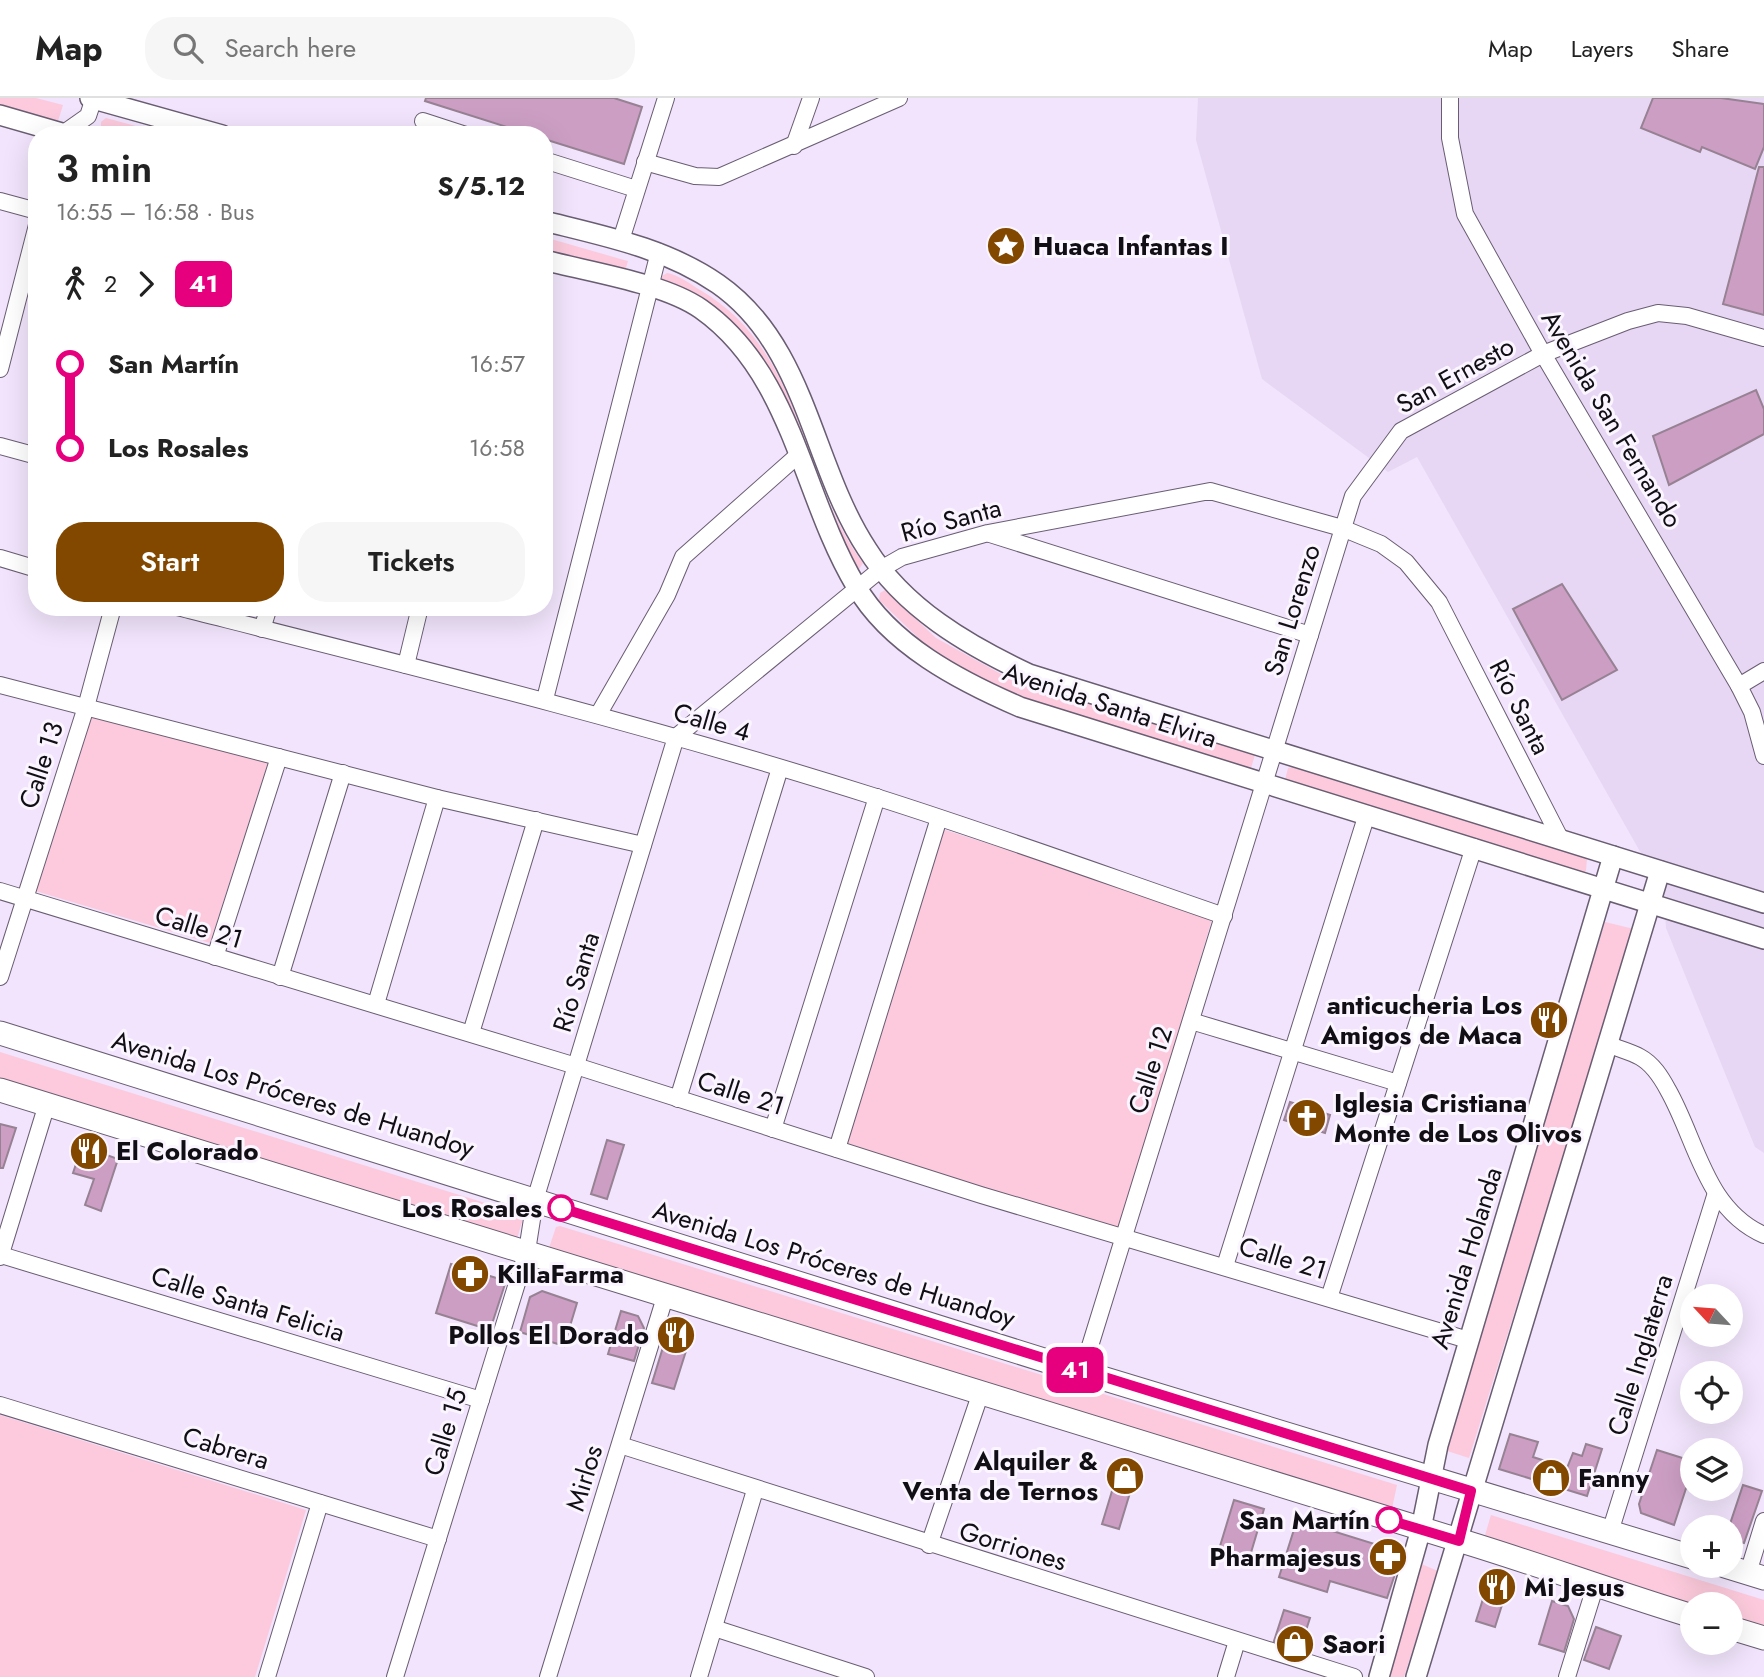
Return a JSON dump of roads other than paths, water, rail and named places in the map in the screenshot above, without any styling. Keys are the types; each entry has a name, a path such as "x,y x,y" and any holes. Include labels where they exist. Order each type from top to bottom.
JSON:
{"main road":[{"name":"Avenida Los Próceres de Huandoy","path":"0,1032 1082,1372 1680,1553"},
{"path":"0,1090 666,1294 979,1395 1459,1541 1680,1612"},
{"path":"1743,1632 1764,1638"}],"street":[{"path":"75,126 88,116 93,98 191,126"},
{"path":"621,240 666,98"},
{"path":"794,146 811,98"},
{"path":"645,162 695,176 719,177 899,98"},
{"name":"Avenida San Fernando","path":"1450,98 1450,138 1465,214 1544,354 1740,686 1752,712 1764,756"},
{"path":"0,114 38,126"},
{"path":"422,121 438,126"},
{"path":"553,163 636,189"},
{"path":"0,201 28,209"},
{"name":"Avenida Santa Elvira","path":"553,223 659,252 718,284 748,310 772,339 789,368 837,491 866,548 881,569 925,612 957,637 1029,674 1764,903"},
{"path":"545,699 659,252"},
{"name":"Avenida Santa Elvira","path":"553,263 650,287 699,307 738,341 763,374 784,415 797,456 856,587 894,630 938,666 976,688 1020,707 1764,939"},
{"path":"0,369 8,307 28,269"},
{"name":"San Ernesto","path":"1380,459 1401,431 1544,354 1628,320 1658,313 1687,316 1764,338"},
{"path":"0,446 28,454"},
{"path":"598,715 667,595 682,557 797,456"},
{"name":"San Lorenzo","path":"1265,783 1353,496 1380,459"},
{"name":"Río Santa","path":"535,1200 677,737 856,587 902,557 988,533 1210,491 1342,528 1381,544 1406,562 1439,602 1561,840"},
{"path":"988,533 1310,635"},
{"path":"0,558 28,566"},
{"name":"Calle 13","path":"0,977 86,707 111,616"},
{"name":"Calle 4","path":"212,616 545,699 677,737 877,797 1224,916"},
{"path":"262,629 266,616"},
{"path":"406,665 418,616"},
{"path":"1740,686 1764,671"},
{"path":"0,685 437,798 643,845"},
{"path":"215,957 279,757"},
{"path":"678,1098 780,768"},
{"path":"280,977 343,773"},
{"name":"Calle 12","path":"1082,1372 1265,783"},
{"path":"773,1129 877,797"},
{"path":"376,1004 437,798"},
{"path":"1225,1266 1367,814"},
{"path":"837,1149 939,818"},
{"path":"471,1033 536,820"},
{"path":"1329,1298 1474,847"},
{"name":"Avenida Holanda","path":"1379,1677 1421,1530 1438,1445 1613,856"},
{"path":"1416,1677 1610,1045 1660,871"},
{"name":"Calle 21","path":"0,891 1468,1340"},
{"path":"1191,1021 1398,1083"},
{"path":"1610,1045 1640,1057 1657,1072 1673,1099 1720,1202 1742,1225 1764,1235"},
{"path":"0,1256 47,1104"},
{"name":"Calle Inglaterra","path":"1610,1532 1716,1193"},
{"name":"Calle 15","path":"395,1677 527,1251 535,1200"},
{"name":"Calle Santa Felicia","path":"0,1256 481,1400"},
{"name":"Mirlos","path":"548,1677 666,1294"},
{"path":"929,1545 979,1395"},
{"name":"Cabrera","path":"0,1405 438,1539"},
{"name":"Gorriones","path":"620,1445 929,1545 1354,1677"},
{"path":"699,1677 755,1490"},
{"path":"267,1677 320,1503"},
{"path":"1756,1576 1764,1521"},
{"path":"1567,1677 1595,1587"},
{"path":"714,1628 866,1677"},
{"path":"1226,1677 1237,1641"}],"place":[{"name":"Huaca Infantas I","path":"1006,246"},
{"name":"anticucheria Los Amigos de Maca","path":"1549,1020"},
{"name":"Iglesia Cristiana Monte de Los Olivos","path":"1307,1118"},
{"name":"El Colorado","path":"89,1151"},
{"name":"Los Rosales","path":"561,1208"},
{"name":"KillaFarma","path":"470,1274"},
{"name":"Pollos El Dorado","path":"676,1335"},
{"name":"Alquiler & Venta de Ternos","path":"1125,1476"},
{"name":"Fanny","path":"1551,1478"},
{"name":"San Martín","path":"1389,1520"},
{"name":"Pharmajesus","path":"1388,1557"},
{"name":"Mi Jesus","path":"1497,1587"},
{"name":"Saori","path":"1295,1644"}]}
